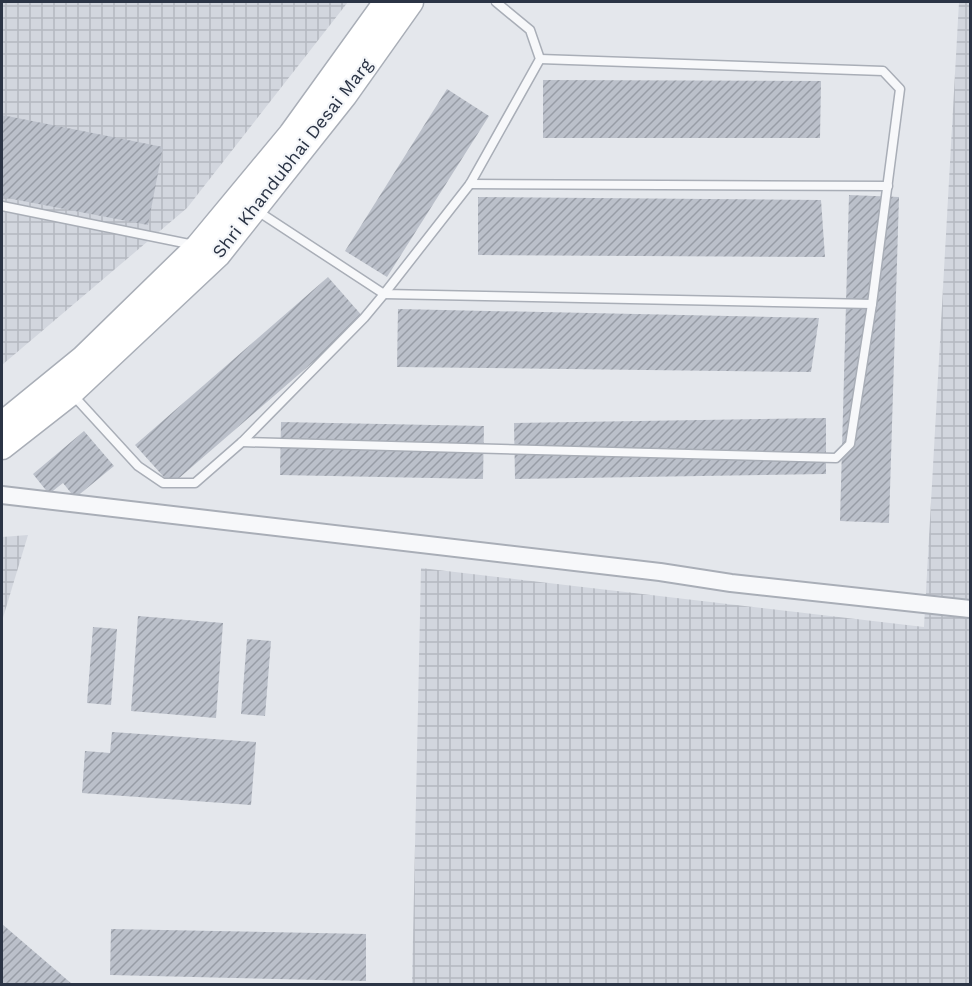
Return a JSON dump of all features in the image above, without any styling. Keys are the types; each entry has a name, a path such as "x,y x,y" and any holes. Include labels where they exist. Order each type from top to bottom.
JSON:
{"main road":[{"name":"Shri Khandubhai Desai Marg","path":"2,424 83,358 198,246 291,134 386,2"},
{"name":"Shri Khandubhai Desai Marg","path":"2,447 71,393 218,255 345,95 411,2"}],"street":[{"path":"2,495 660,572 731,583 970,609"}],"lane":[{"path":"71,393 138,466 163,483 195,483 242,442 358,324 470,184 540,59 530,30 496,2"},
{"path":"242,442 836,458 850,444 872,304 900,89 883,71 540,59"},
{"path":"470,184 888,186"},
{"path":"2,206 198,246"},
{"path":"255,209 384,294 872,304"}],"shaded area":[{"path":"2,2 348,2 187,208 2,365"},
{"path":"959,2 970,2 970,984 412,984 421,568 924,627"},
{"path":"28,535 2,621 2,537"}],"building":[{"path":"543,80 821,81 820,138 543,138"},
{"path":"447,89 489,116 387,277 345,251"},
{"path":"2,115 163,147 148,225 2,197"},
{"path":"849,195 899,197 889,523 840,521"},
{"path":"478,197 821,200 825,257 478,255"},
{"path":"328,277 364,318 171,485 135,445"},
{"path":"398,309 819,318 811,372 397,367"},
{"path":"826,418 826,474 515,479 514,423"},
{"path":"281,422 484,426 483,479 280,475"},
{"path":"84,431 114,466 75,498 63,483 49,494 33,474"},
{"path":"138,616 223,623 216,718 131,711"},
{"path":"93,627 117,629 111,705 87,703"},
{"path":"247,639 271,641 265,716 241,714"},
{"path":"112,732 256,742 251,805 82,793 85,751 110,753"},
{"path":"2,924 72,984 2,984"},
{"path":"111,929 366,934 366,981 110,975"}]}
